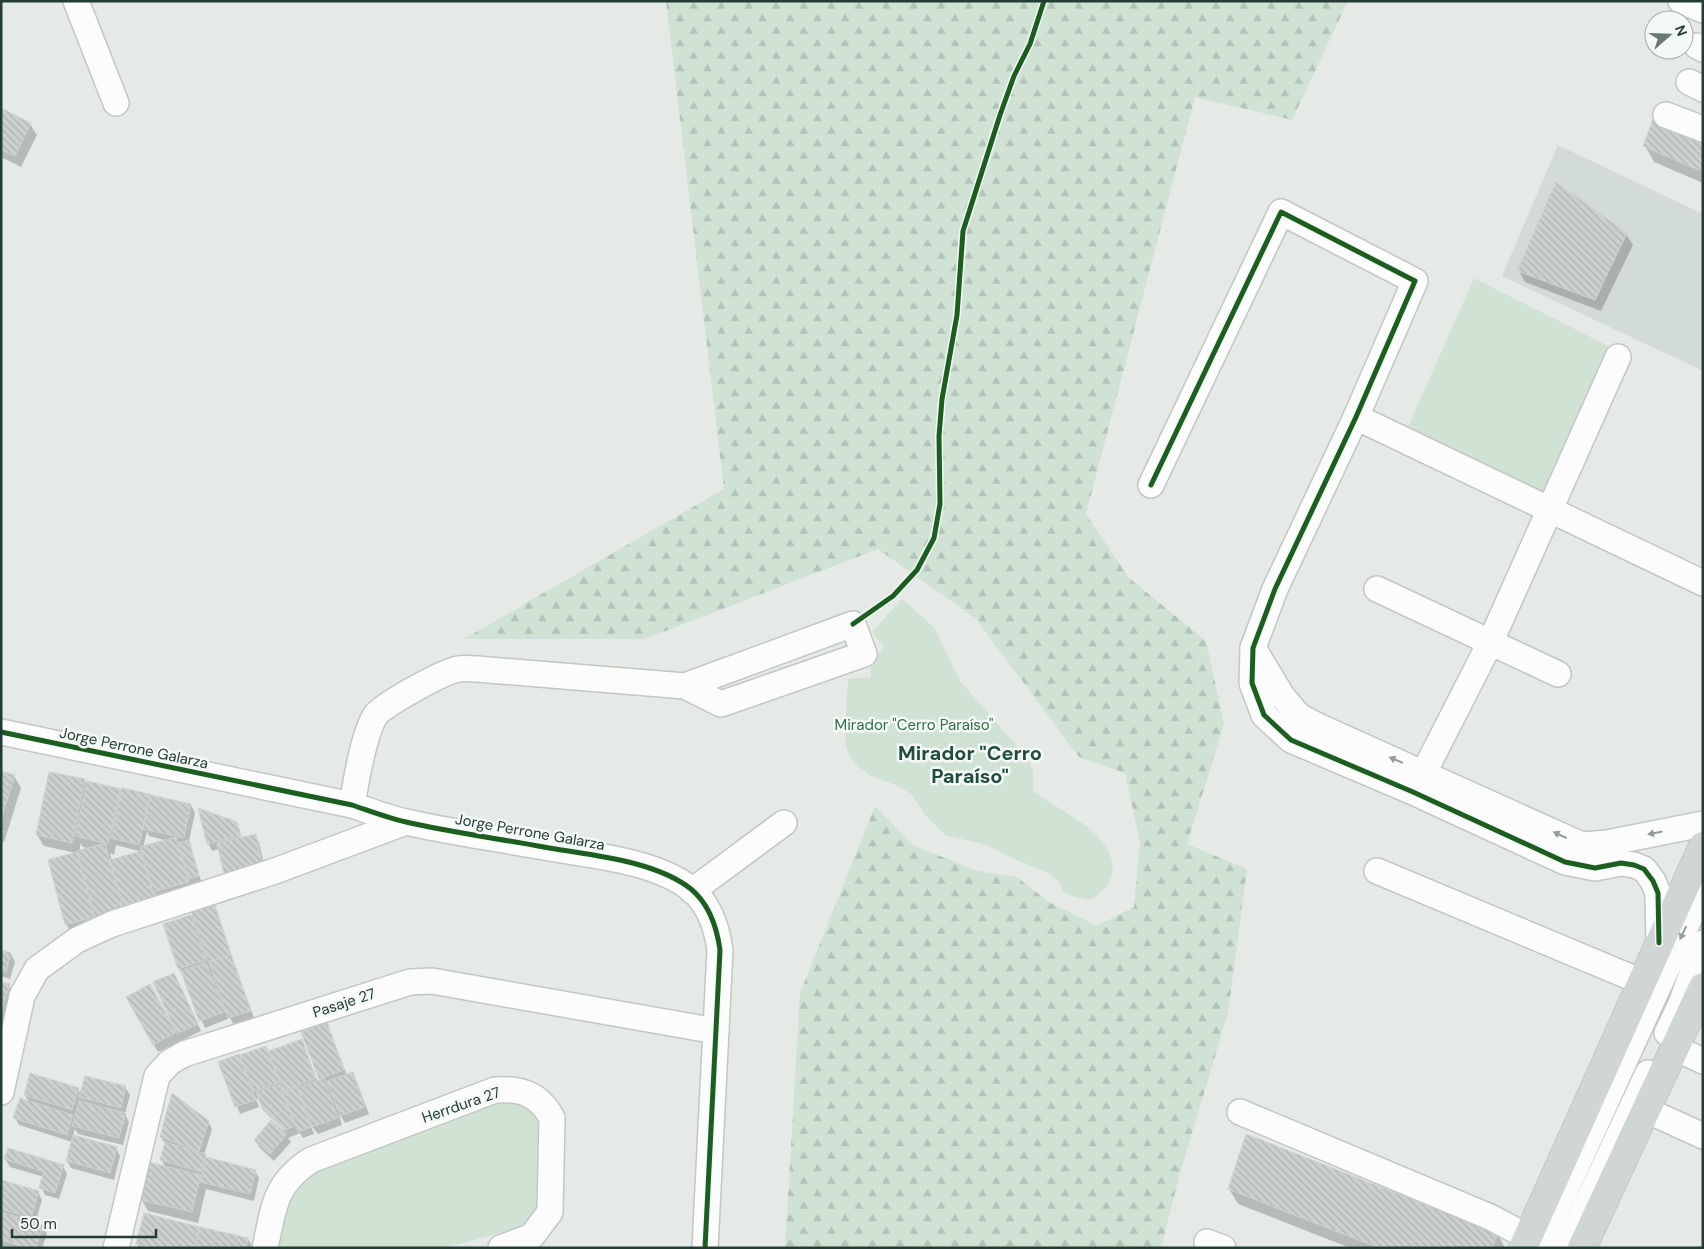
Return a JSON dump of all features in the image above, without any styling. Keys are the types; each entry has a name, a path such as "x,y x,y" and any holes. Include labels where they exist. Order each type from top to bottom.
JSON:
{"main road":[{"path":"1530,1244 1642,982 1703,846"},
{"path":"1582,1248 1703,987"}],"street":[{"path":"76,1 116,103"},
{"path":"1682,1 1703,10"},
{"path":"1666,115 1703,129"},
{"path":"1151,485 1281,212 1414,281 1356,417 1275,589 1253,648 1252,683 1264,715 1291,740 1419,782 1582,845 1607,843 1703,824"},
{"path":"1419,782 1490,641 1618,357"},
{"path":"1356,417 1703,583"},
{"path":"1377,589 1558,674"},
{"path":"352,805 358,772 375,715 385,706 458,669 477,668 685,686 721,704 864,654 853,624 685,686"},
{"name":"Jorge Perrone Galarza","path":"1,732 352,805 406,822 634,864 674,879 692,891 704,904 718,934 720,950 705,1248"},
{"path":"1419,782 1565,862 1596,868 1621,863 1634,864 1644,870 1653,881 1658,892 1659,943"},
{"path":"1,1092 22,996 38,969 77,940 112,924 275,871 406,822"},
{"path":"692,891 784,823"},
{"path":"1377,871 1642,982"},
{"path":"1240,1112 1490,1216 1530,1244 1703,889"},
{"path":"1566,1248 1680,1004 1703,943"},
{"name":"Pasaje 27","path":"116,1248 157,1076 170,1062 184,1054 410,982 432,981 716,1032"},
{"path":"1674,1048 1703,1061"},
{"name":"Herrdura 27","path":"266,1248 278,1193 294,1171 311,1160 495,1090 514,1089 528,1092 546,1106 552,1118 550,1212 532,1236 502,1248"},
{"path":"1646,1110 1703,1136"}],"shaded area":[{"path":"1558,145 1703,214 1703,371 1502,276"}],"green space":[{"path":"666,1 1348,1 1292,120 1195,97 1086,514 1129,578 1206,641 1224,724 1187,844 1247,869 1228,1013 1180,1173 1161,1248 785,1248 800,993 875,806 913,845 977,871 1017,877 1049,902 1097,926 1134,907 1140,842 1125,773 1079,757 976,619 878,549 645,639 464,639 724,489"},
{"path":"1474,278 1608,346 1541,495 1406,431"},
{"name":"Mirador \"Cerro Paraíso\"","path":"902,599 935,628 960,681 1028,759 1033,772 1033,791 1086,826 1106,847 1112,864 1110,880 1105,888 1089,900 1071,896 1063,891 1060,883 1051,874 1016,860 987,845 945,835 925,815 911,794 898,786 871,776 851,759 846,746 845,732 848,679 871,677 870,663 884,647 872,632"},
{"path":"492,1095 526,1099 545,1120 543,1209 533,1224 444,1248 279,1248 290,1201 316,1166"}],"building":[{"path":"1,108 31,123 15,156 1,150"},
{"path":"1655,114 1703,140 1703,172 1643,146"},
{"path":"1556,182 1627,233 1595,300 1517,271"},
{"path":"1,771 15,775 1,819"},
{"path":"49,772 85,779 72,843 36,835"},
{"path":"87,781 121,789 108,844 75,836"},
{"path":"122,788 150,794 139,845 111,838"},
{"path":"151,795 191,804 184,838 143,829"},
{"path":"198,808 237,822 241,836 207,844"},
{"path":"256,834 262,864 226,884 217,843"},
{"path":"176,837 189,882 153,892 140,847"},
{"path":"189,840 199,876 188,879 178,843"},
{"path":"105,843 123,909 95,917 77,851"},
{"path":"141,851 154,898 124,907 110,860"},
{"path":"77,852 94,917 65,925 48,860"},
{"path":"214,902 231,954 208,962 191,910"},
{"path":"191,915 206,960 178,969 163,924"},
{"path":"1,950 11,953 6,972 1,971"},
{"path":"231,955 251,1011 228,1018 209,962"},
{"path":"206,962 225,1012 199,1021 181,971"},
{"path":"174,973 198,1024 177,1034 153,982"},
{"path":"1,982 10,984 1,1013"},
{"path":"150,984 176,1032 153,1045 126,997"},
{"path":"327,1022 344,1070 319,1079 301,1032"},
{"path":"302,1039 316,1079 283,1091 269,1051"},
{"path":"266,1046 279,1082 254,1091 240,1055"},
{"path":"239,1054 256,1100 235,1107 218,1062"},
{"path":"353,1072 365,1107 340,1116 327,1081"},
{"path":"30,1073 79,1088 72,1110 24,1095"},
{"path":"85,1076 126,1086 121,1108 79,1097"},
{"path":"324,1078 338,1118 312,1127 298,1088"},
{"path":"279,1084 295,1126 284,1130 263,1110 256,1092"},
{"path":"297,1087 311,1127 298,1132 283,1092"},
{"path":"172,1093 209,1121 199,1151 160,1137"},
{"path":"20,1098 73,1115 67,1135 13,1118"},
{"path":"79,1101 126,1113 119,1138 72,1126"},
{"path":"271,1120 287,1134 270,1154 254,1140"},
{"path":"1246,1134 1498,1233 1492,1248 1379,1248 1228,1189"},
{"path":"73,1135 117,1147 110,1173 66,1161"},
{"path":"165,1142 206,1154 201,1172 160,1160"},
{"path":"8,1148 64,1165 55,1193 39,1188 44,1172 4,1159"},
{"path":"206,1157 256,1170 250,1194 200,1182"},
{"path":"148,1162 201,1175 192,1212 140,1200"},
{"path":"1,1180 39,1191 31,1218 1,1209"},
{"path":"1,1212 43,1225 36,1248 27,1248 1,1240"},
{"path":"144,1213 199,1227 194,1248 149,1248 136,1244"},
{"path":"200,1227 248,1238 246,1248 195,1248"}],"cycle path":[{"path":"853,624 893,596 917,570 934,538 940,504 939,436 942,399 957,315 963,231 1000,115 1014,76 1030,44 1044,1"},
{"path":"1151,485 1281,212 1415,281 1356,417 1275,589 1253,648 1252,683 1264,715 1291,740 1413,792 1565,862 1595,868 1621,863 1644,869 1653,881 1658,893 1659,943"},
{"path":"1,732 352,805 423,826 618,860 658,871 691,889 703,902 711,917 717,933 720,950 705,1248"}],"district":[{"name":"Mirador \"Cerro Paraíso\"","path":"970,764"}]}
